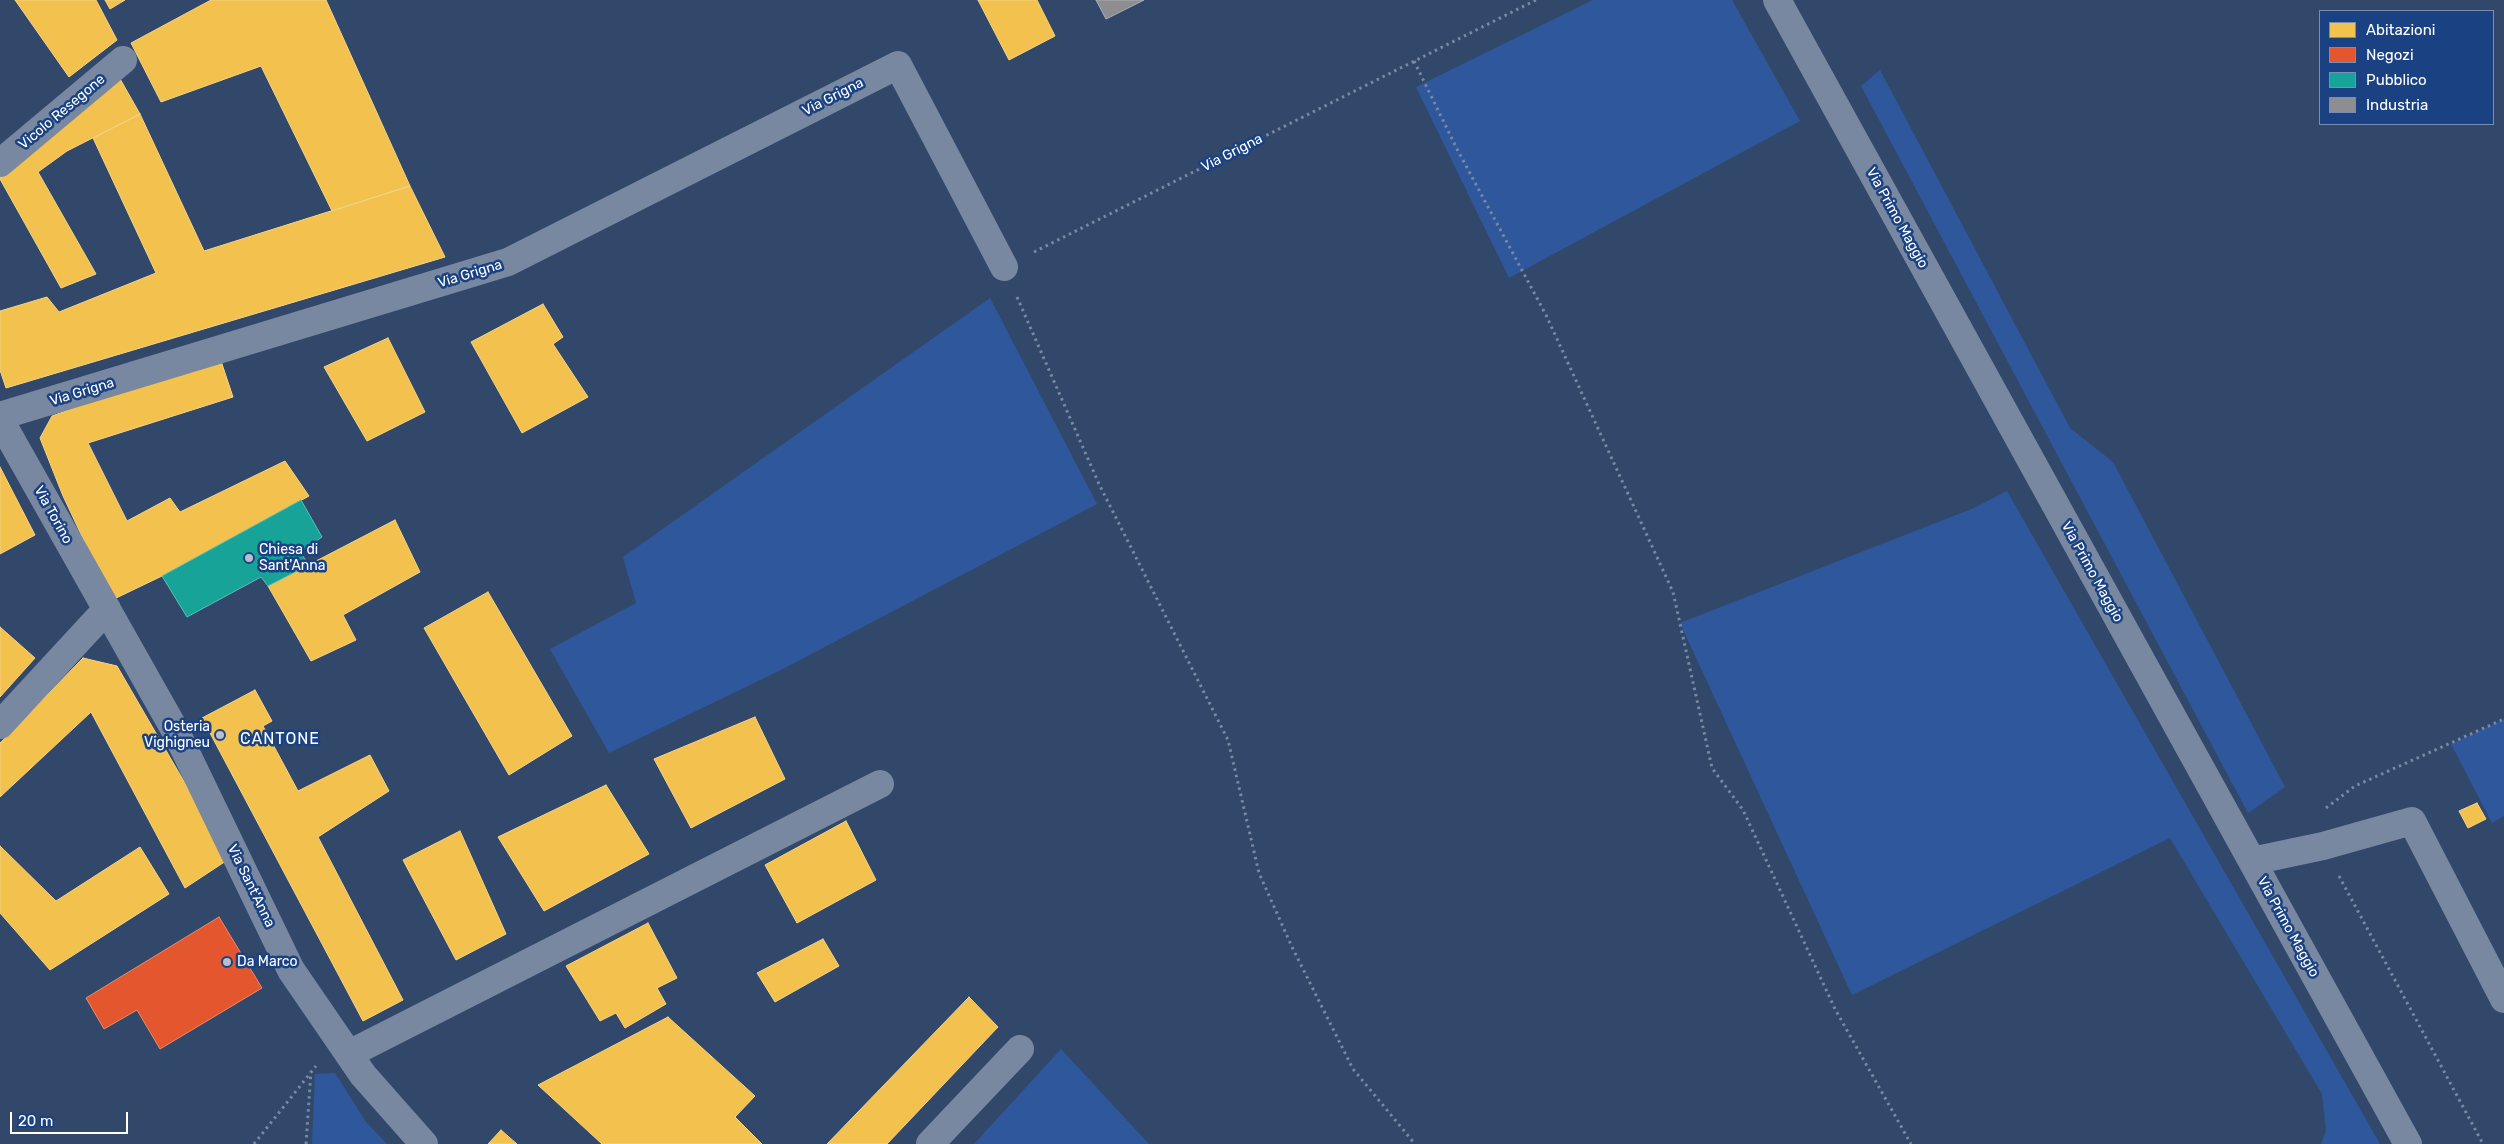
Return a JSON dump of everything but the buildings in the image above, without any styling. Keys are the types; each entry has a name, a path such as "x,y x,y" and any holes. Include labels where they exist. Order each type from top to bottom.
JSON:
{"street":[{"name":"Via Primo Maggio","path":"1777,0 2408,1144"},
{"name":"Vicolo Resegone","path":"0,163 123,60"},
{"name":"Via Grigna","path":"0,416 508,262 898,65 1004,267"},
{"name":"Via Torino","path":"0,420 107,609"},
{"path":"0,725 107,609"},
{"name":"Via Sant'Anna","path":"107,609 176,732 292,970 363,1075 424,1144"},
{"path":"345,1049 880,784"},
{"path":"2252,861 2324,846 2412,821 2504,999"},
{"path":"930,1144 1020,1049"}],"path":[{"name":"Via Grigna","path":"1004,267 1536,0"},
{"path":"1414,61 1458,149 1546,315 1673,592 1712,768 1744,810 1835,1010 1911,1144"},
{"path":"1004,267 1099,484 1228,740 1259,873 1292,947 1353,1069 1415,1144"},
{"path":"2325,809 2355,786 2504,719"},
{"path":"2324,846 2483,1144"},
{"path":"254,1144 311,1070 345,1049"},
{"path":"306,1144 311,1070"}],"shaded area":[{"path":"1593,0 1732,0 1800,121 1509,278 1416,87"},
{"path":"1880,70 2070,428 2113,462 2285,787 2248,813 1861,86"},
{"path":"990,298 1097,504 779,671 609,753 550,649 636,603 623,557"},
{"path":"2007,491 2380,1144 2321,1144 2326,1131 2322,1094 2170,838 1852,995 1680,623 1974,508"},
{"path":"2504,719 2504,816 2492,823 2451,744"},
{"path":"1061,1049 1149,1144 974,1144"},
{"path":"335,1073 366,1122 387,1144 312,1144 315,1074"}],"place":[{"name":"Chiesa di Sant'Anna","path":"249,558"},
{"name":"Osteria Vighigneu","path":"220,735"},
{"name":"Da Marco","path":"227,962"}],"district":[{"name":"CANTONE","path":"280,739"}]}
